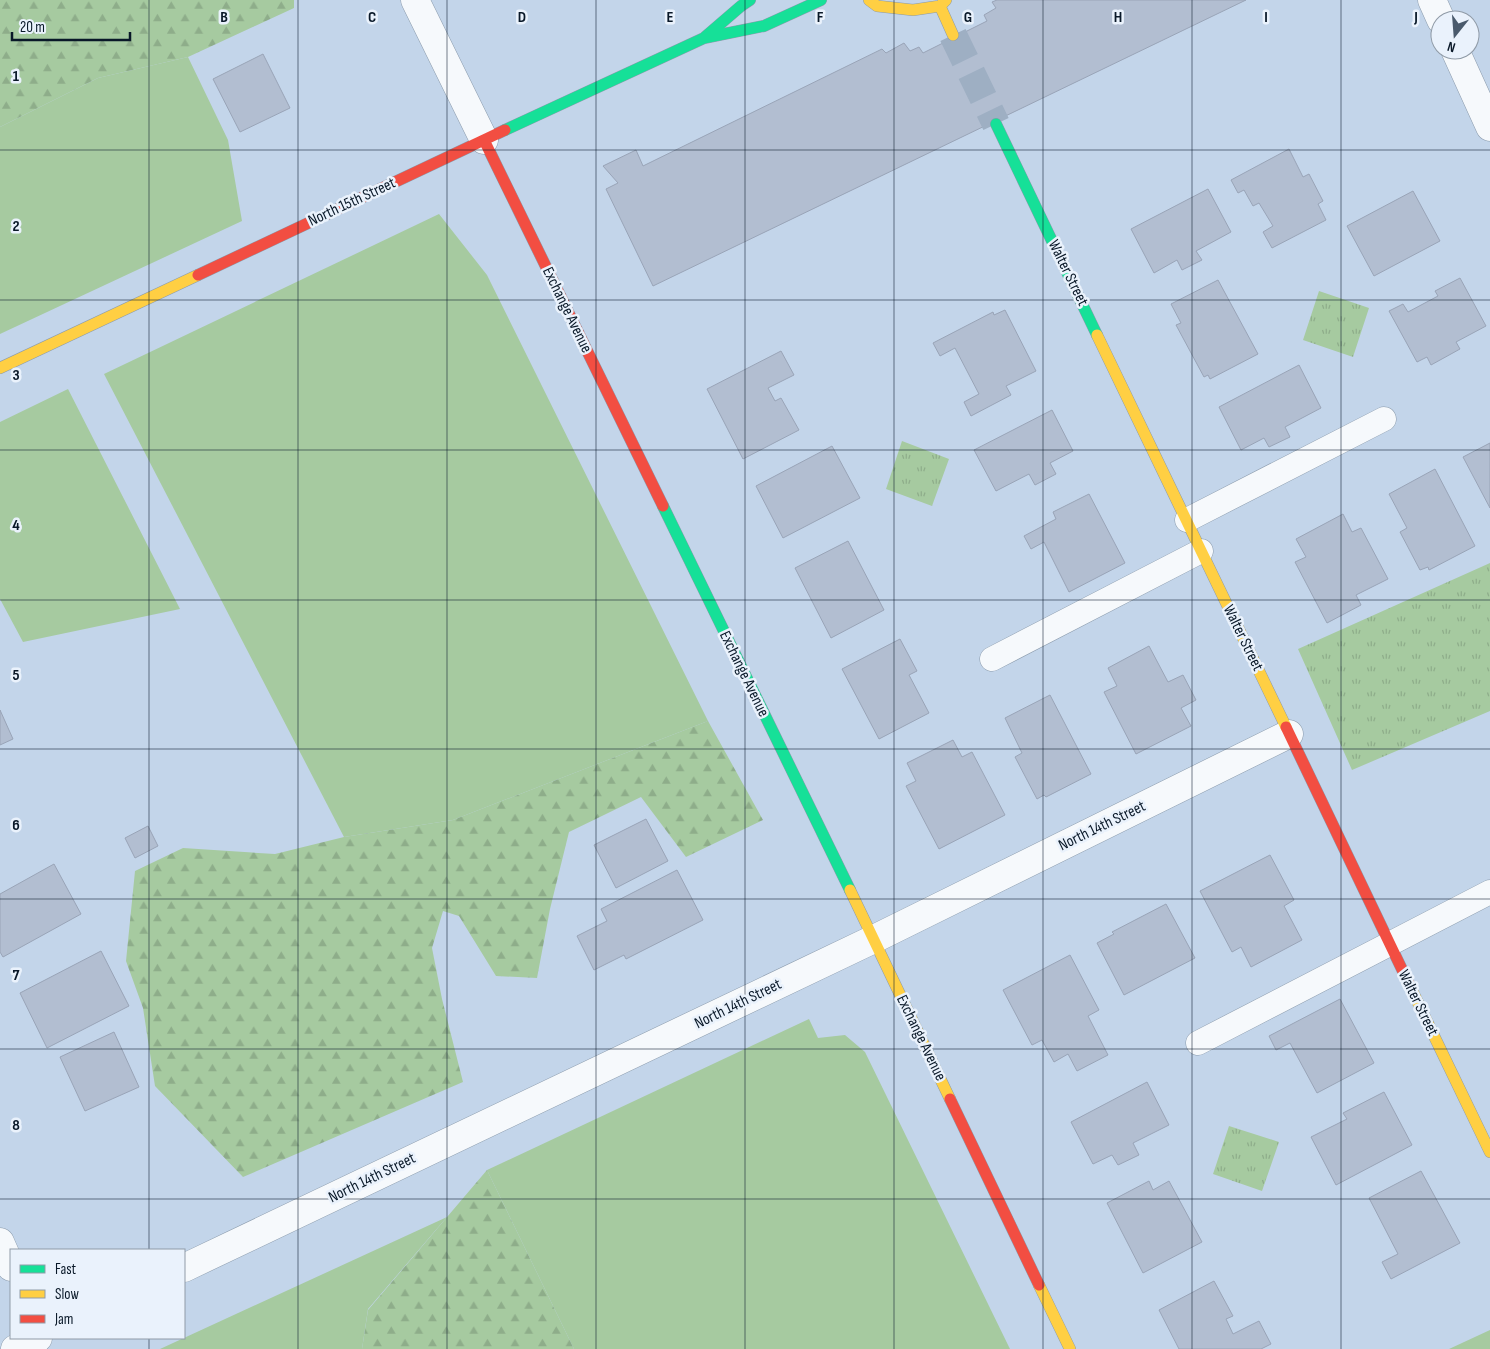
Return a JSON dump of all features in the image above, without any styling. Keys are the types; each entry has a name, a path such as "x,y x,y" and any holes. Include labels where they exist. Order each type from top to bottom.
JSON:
{"street":[{"name":"Exchange Avenue","path":"416,0 874,939 1070,1349"},
{"name":"North 15th Street","path":"704,38 750,0"},
{"name":"North 15th Street","path":"0,368 704,38 764,26 821,0"},
{"path":"869,0 877,6 914,10 943,3 953,35"},
{"path":"1460,60 1490,127"},
{"name":"Walter Street","path":"996,124 1490,1152"},
{"name":"North 14th Street","path":"185,1268 874,939 1289,734"},
{"path":"0,1242 10,1265"},
{"path":"16,1349 36,1339"}],"lane":[{"path":"1187,520 1384,419"},
{"path":"992,659 1201,551"},
{"path":"1198,1043 1490,892"}],"green space":[{"path":"0,0 294,0 294,8 188,57 98,78 0,127"},
{"path":"188,57 228,140 242,221 0,334 0,127 98,78"},
{"path":"439,214 487,275 708,721 453,820 344,837 104,374"},
{"path":"1319,291 1369,308 1353,357 1303,340"},
{"path":"68,389 180,609 23,642 0,599 0,422"},
{"path":"902,441 949,459 932,506 886,489"},
{"path":"1490,563 1490,711 1352,770 1298,649"},
{"path":"708,721 763,820 686,857 641,797 569,832 550,909 537,978 496,976 459,916 443,911 432,948 442,999 463,1082 243,1177 155,1086 143,1008 126,961 135,871 183,848 275,854 344,837 453,820"},
{"path":"809,1019 818,1038 845,1035 865,1052 1010,1349 574,1349 487,1170"},
{"path":"1229,1126 1279,1142 1262,1191 1213,1174"},
{"path":"487,1170 574,1349 362,1349 368,1310"},
{"path":"447,1217 368,1309 362,1349 160,1349"},
{"path":"1490,1330 1490,1349 1449,1349"}],"building":[{"path":"997,0 1246,0 653,286 606,189 618,183 603,166 636,150 643,166 882,49 886,53 904,43 910,51 919,47 923,53 987,21 984,15 996,8 992,2"},
{"path":"263,54 290,108 240,132 213,79"},
{"path":"1289,149 1303,177 1309,174 1323,201 1318,204 1326,220 1272,248 1263,232 1273,226 1259,203 1253,206 1244,190 1238,193 1231,180"},
{"path":"1208,189 1231,232 1196,251 1202,260 1182,270 1177,260 1154,273 1131,229"},
{"path":"1413,191 1440,241 1374,276 1347,226"},
{"path":"1460,278 1486,326 1456,342 1460,349 1431,365 1427,357 1417,362 1389,311 1403,304 1408,312 1438,296 1435,291"},
{"path":"1218,280 1258,354 1210,379 1208,375 1204,377 1176,325 1181,323 1171,304"},
{"path":"1005,310 1036,371 1006,386 1011,395 971,416 964,402 979,394 955,348 940,356 933,343 993,312 994,315"},
{"path":"781,351 794,375 768,388 775,401 781,398 799,430 743,459 707,389"},
{"path":"1299,365 1321,408 1285,427 1290,437 1269,447 1264,438 1241,450 1219,407"},
{"path":"1052,410 1073,451 1050,463 1056,474 1035,485 1029,474 996,491 974,450"},
{"path":"1490,443 1490,508 1463,457"},
{"path":"832,446 860,498 783,538 756,486"},
{"path":"1435,469 1475,546 1429,570 1428,567 1420,570 1400,532 1407,528 1389,494"},
{"path":"1089,494 1125,563 1069,592 1044,542 1031,549 1024,536 1056,519 1053,512"},
{"path":"1343,514 1352,532 1361,528 1388,579 1356,595 1361,605 1327,623 1295,562 1306,557 1296,539"},
{"path":"848,541 884,610 831,638 795,568"},
{"path":"900,639 917,671 909,675 929,713 879,739 842,669"},
{"path":"1149,646 1168,682 1183,675 1196,700 1181,708 1191,726 1136,754 1104,692 1117,686 1108,668"},
{"path":"1050,695 1091,774 1046,797 1044,795 1037,799 1015,757 1022,753 1005,718"},
{"path":"0,710 13,739 0,745"},
{"path":"953,740 962,757 972,752 1005,815 939,849 906,786 916,781 907,763"},
{"path":"646,819 668,861 616,888 594,845"},
{"path":"148,826 158,846 135,858 125,838"},
{"path":"1270,855 1294,900 1284,906 1302,940 1251,967 1241,947 1232,952 1200,891"},
{"path":"54,864 81,914 3,957 0,952 0,894"},
{"path":"677,870 703,920 626,959 624,955 594,970 577,936 607,921 601,909"},
{"path":"1166,904 1195,958 1124,995 1097,943 1114,934 1112,932"},
{"path":"101,951 129,1006 47,1048 20,993"},
{"path":"1070,955 1099,1010 1088,1016 1108,1055 1077,1071 1068,1054 1054,1062 1042,1040 1032,1045 1003,990"},
{"path":"1340,999 1374,1063 1317,1093 1290,1043 1276,1050 1269,1036"},
{"path":"114,1032 139,1087 85,1111 60,1057"},
{"path":"1147,1082 1169,1125 1133,1143 1139,1155 1118,1165 1112,1155 1093,1164 1071,1122"},
{"path":"1384,1092 1412,1145 1336,1185 1311,1137 1347,1119 1343,1113"},
{"path":"1421,1171 1460,1243 1391,1279 1382,1262 1398,1254 1369,1198"},
{"path":"1149,1181 1153,1190 1169,1181 1202,1242 1143,1273 1107,1203"},
{"path":"1214,1281 1233,1316 1226,1319 1233,1334 1259,1321 1271,1344 1261,1349 1179,1349 1159,1310"}],"tunnel":[{"path":"953,35 996,124"}],"traffic: fast":[{"path":"705,37 750,0"},
{"path":"505,130 704,38 764,26 821,0"},
{"path":"996,124 1097,335"},
{"path":"663,506 850,890"}],"traffic: slow":[{"path":"869,0 877,6 913,10 940,6 946,0"},
{"path":"940,6 953,35"},
{"path":"0,368 198,275"},
{"path":"1097,335 1286,727"},
{"path":"850,890 950,1099"},
{"path":"1409,984 1490,1152"},
{"path":"1039,1285 1070,1349"}],"traffic: jam":[{"path":"198,275 505,130"},
{"path":"484,140 663,506"},
{"path":"1286,727 1409,984"},
{"path":"950,1099 1039,1285"}]}
